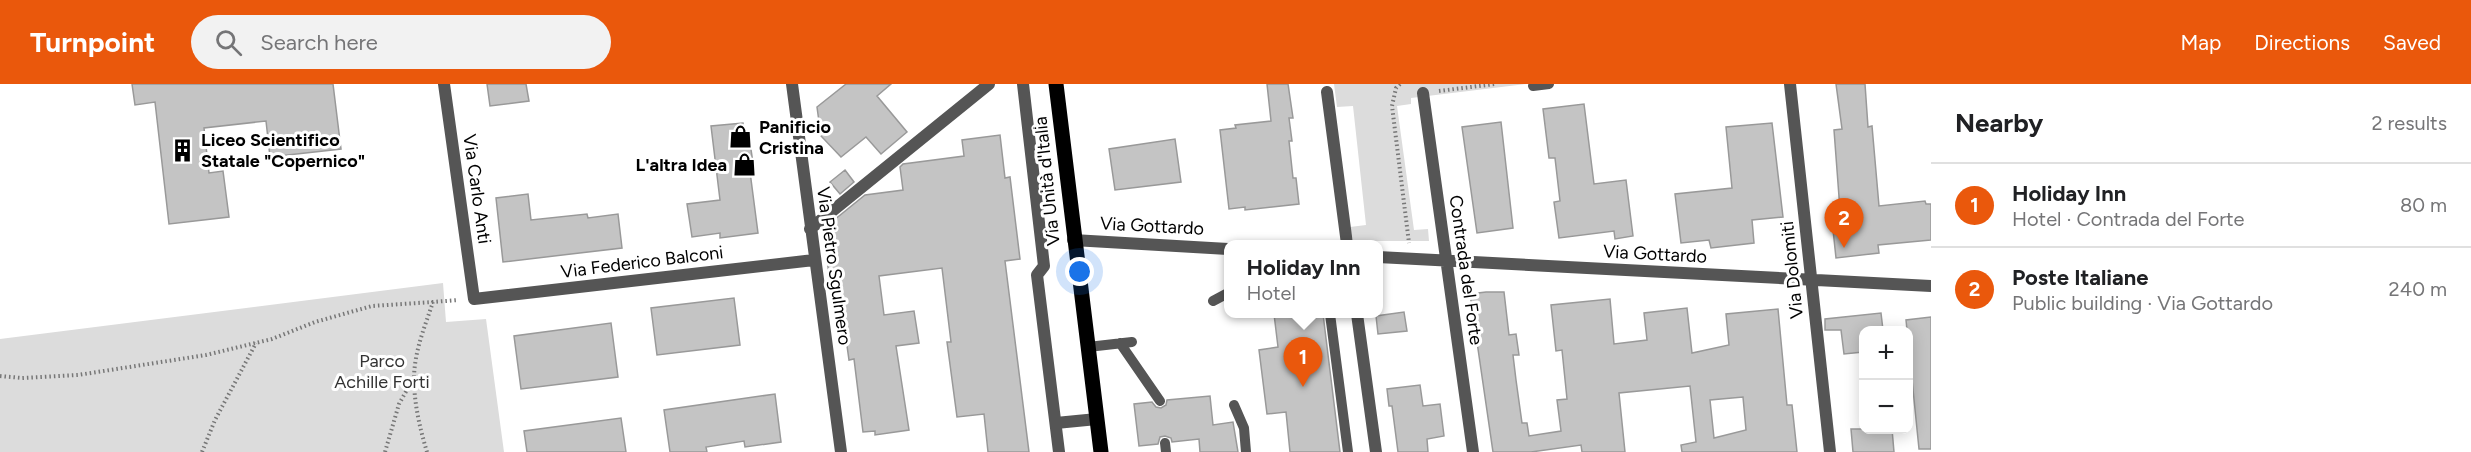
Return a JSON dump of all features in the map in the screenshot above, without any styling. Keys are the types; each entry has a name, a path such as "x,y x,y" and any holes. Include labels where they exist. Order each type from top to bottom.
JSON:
{"main road":[{"name":"Via Unità d'Italia","path":"1056,84 1073,240 1101,452"}],"street":[{"name":"Via Carlo Anti","path":"444,84 474,299"},
{"name":"Via Pietro Sgulmero","path":"792,84 841,452"},
{"path":"810,229 989,84"},
{"path":"1023,84 1044,266 1037,275 1059,452"},
{"name":"Via Dolomiti","path":"1790,84 1830,452"},
{"path":"1327,92 1346,240"},
{"name":"Contrada del Forte","path":"1423,93 1473,452"},
{"name":"Via Gottardo","path":"1073,240 1224,249"},
{"name":"Via Gottardo","path":"1383,257 1931,286"},
{"name":"Via Federico Balconi","path":"474,299 814,260"},
{"path":"1358,318 1376,452"},
{"path":"1056,423 1097,419"}],"lane":[{"path":"1533,86 1549,84"},
{"path":"1213,300 1224,295"},
{"path":"1331,318 1348,452"},
{"path":"1088,347 1132,342"},
{"path":"1120,343 1160,401"},
{"path":"1234,405 1244,428 1246,452"}],"path":[{"path":"1400,84 1396,88 1392,106 1411,259"},
{"path":"1423,93 1495,84"},
{"path":"0,376 22,378 78,375 206,355 256,343 372,306 474,299"},
{"path":"427,452 419,424 414,378 419,343 433,302"},
{"path":"202,452 215,420 256,343"},
{"path":"385,452 399,404 414,378"}],"green space":[{"path":"1334,84 1527,84 1411,98 1411,104 1397,106 1414,230 1428,229 1429,241 1353,240 1350,227 1366,225 1353,106 1337,107"},
{"name":"Parco Achille Forti","path":"443,283 446,322 486,319 504,452 0,452 0,339"}],"building":[{"name":"Liceo Scientifico Statale \"Copernico\"","path":"132,84 333,84 341,149 270,157 266,121 204,128 209,173 223,171 229,217 169,224 155,102 135,105"},
{"path":"487,84 526,84 529,101 490,106"},
{"path":"846,84 891,84 877,96 907,132 881,154 866,137 841,157 821,136 817,107"},
{"path":"1267,84 1288,84 1293,118 1289,118 1292,141 1289,141 1293,178 1296,178 1299,204 1245,210 1245,207 1229,209 1220,130 1236,128 1235,125 1271,121"},
{"path":"1836,84 1865,84 1868,127 1872,126 1879,206 1925,201 1926,204 1931,204 1931,240 1878,245 1879,253 1836,258 1831,211 1840,210 1834,130 1842,129"},
{"path":"1584,104 1594,184 1626,180 1633,236 1615,239 1614,231 1559,238 1554,202 1560,201 1555,158 1549,158 1543,109"},
{"path":"1501,122 1513,228 1477,233 1462,127"},
{"path":"743,123 745,136 749,136 753,163 749,164 758,233 720,238 720,233 692,237 687,204 720,200 711,126"},
{"path":"1772,123 1783,217 1752,220 1754,243 1711,248 1709,240 1681,243 1675,194 1732,188 1726,127"},
{"path":"1000,135 1005,178 1010,177 1020,259 1005,261 1029,452 988,452 984,414 957,417 947,342 951,342 942,268 879,276 884,315 914,311 919,343 896,346 909,430 875,435 875,431 863,432 854,359 849,360 838,281 830,282 823,229 865,195 903,190 900,167 903,164 964,156 962,140"},
{"path":"1175,139 1181,182 1115,190 1109,149"},
{"path":"845,170 854,182 840,194 830,182"},
{"path":"528,194 531,220 587,214 588,218 618,214 622,248 503,262 496,198"},
{"path":"1504,292 1509,335 1516,334 1519,355 1513,355 1522,423 1527,423 1529,436 1561,431 1557,400 1567,399 1562,350 1556,351 1551,305 1610,299 1614,344 1647,340 1644,313 1687,308 1692,353 1729,345 1726,314 1778,309 1787,405 1792,405 1797,452 1682,452 1681,445 1696,442 1690,386 1619,393 1625,452 1582,452 1581,445 1531,452 1493,452 1470,294","holes":["1743,397 1746,430 1714,438 1710,400"]},
{"path":"734,298 740,345 657,355 651,308"},
{"path":"1404,312 1407,331 1378,334 1376,318 1383,318 1383,315"},
{"path":"1881,313 1883,326 1859,326 1859,352 1844,354 1841,330 1825,330 1825,319"},
{"path":"1931,317 1931,449 1919,449 1913,389 1913,326 1907,326 1906,320"},
{"path":"1274,318 1323,318 1340,452 1290,452 1286,412 1267,414 1259,350 1278,347"},
{"path":"611,323 618,377 521,389 514,336"},
{"path":"1420,385 1423,406 1440,404 1444,436 1427,439 1428,452 1398,452 1392,406 1389,406 1387,389"},
{"path":"775,394 781,442 745,447 744,441 706,447 707,452 670,452 664,410"},
{"path":"1210,396 1213,425 1233,422 1238,452 1200,452 1199,439 1172,442 1171,438 1165,436 1160,437 1158,444 1139,446 1134,404 1152,402 1156,407 1161,408 1166,405 1167,400"},
{"path":"621,418 626,452 527,452 524,431"},
{"path":"1851,429 1859,429 1859,434 1892,434 1894,452 1853,452"}],"place":[{"name":"Panificio Cristina","path":"741,137"},
{"name":"Liceo Scientifico Statale \"Copernico\"","path":"183,150"},
{"name":"L'altra Idea","path":"745,165"},
{"name":"Poste Italiane","path":"1844,248"},
{"name":"Holiday Inn","path":"1303,387"}]}
